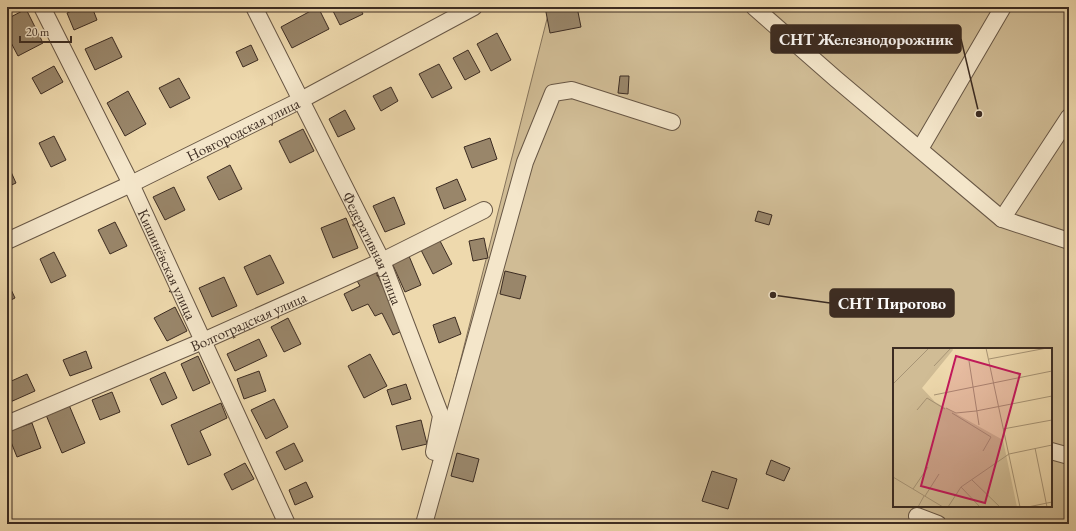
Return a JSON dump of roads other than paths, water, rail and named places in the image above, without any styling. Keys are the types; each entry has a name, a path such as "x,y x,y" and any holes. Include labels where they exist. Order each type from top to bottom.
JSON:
{"street":[{"name":"Кишинёвская улица","path":"42,7 131,184 287,524"},
{"name":"Федеративная улица","path":"254,7 382,261 441,416 423,502"},
{"path":"754,7 836,79 1002,219 1069,241"},
{"path":"920,149 1003,7"},
{"name":"Новгородская улица","path":"7,241 131,184 300,100 465,9"},
{"path":"424,524 525,162 553,93 572,90 672,122"},
{"path":"1002,219 1069,117"},
{"name":"Волгоградская улица","path":"9,423 203,341 382,261 484,210"},
{"path":"1052,451 1069,456"},
{"path":"917,516 938,524"}],"place":[{"name":"СНТ Железнодорожник","path":"979,114"},
{"name":"СНТ Пирогово","path":"773,295"}]}
